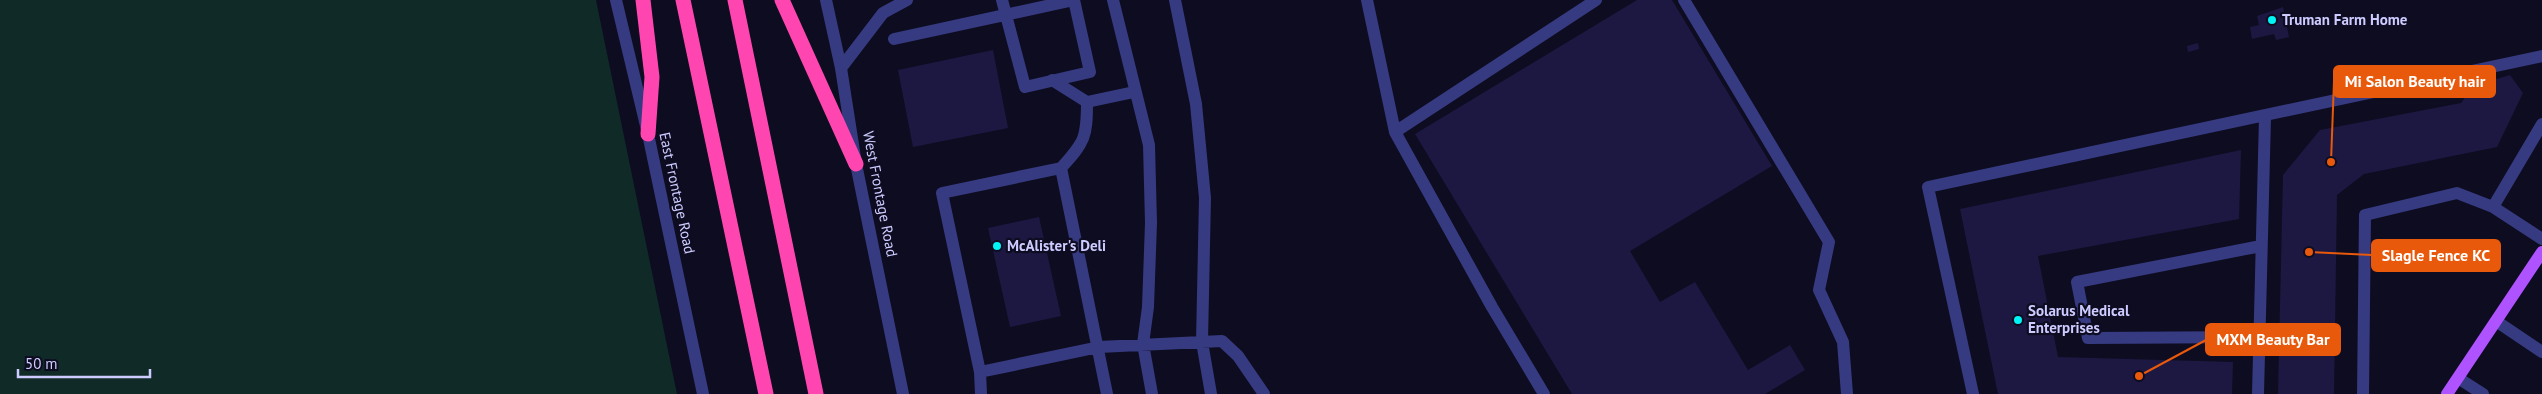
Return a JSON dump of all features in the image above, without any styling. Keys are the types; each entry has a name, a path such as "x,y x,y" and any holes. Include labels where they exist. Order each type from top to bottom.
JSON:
{"highway":[{"path":"643,0 652,77 648,134"},
{"path":"683,0 766,394"},
{"path":"735,0 816,394"},
{"path":"782,0 856,164"}],"main road":[{"path":"2447,394 2542,252"}],"street":[{"name":"East Frontage Road","path":"616,0 648,134 703,394"},
{"name":"West Frontage Road","path":"826,0 841,68 856,164 903,394"},
{"path":"841,68 883,13 907,0"},
{"path":"894,39 1006,14 1074,0 1090,72 1025,87 1006,14 1002,0"},
{"path":"1113,0 1134,92 1149,145 1151,223 1149,298 1143,344 1152,394"},
{"path":"1175,0 1196,104 1205,198 1202,342 1211,394"},
{"path":"1367,0 1395,132 1492,307 1544,394"},
{"path":"1395,132 1596,0"},
{"path":"1684,0 1829,242 1819,290 1843,342 1847,394"},
{"path":"1973,394 1928,187 2264,117 2542,56"},
{"path":"1052,80 1087,102 1134,92"},
{"path":"981,394 980,372 942,193 1061,168 1080,146 1087,133 1087,102"},
{"path":"2258,394 2264,117"},
{"path":"2492,207 2542,124"},
{"path":"1061,168 1099,347 1107,394"},
{"path":"2363,394 2365,214 2457,193 2492,207 2542,239"},
{"path":"2259,337 2088,338 2076,282 2261,246"},
{"path":"2496,321 2542,352"},
{"path":"980,372 1099,347 1222,341 1238,356 1264,394"},
{"path":"2458,378 2483,394"}],"green space":[{"path":"0,0 596,0 677,394 0,394"}],"building":[{"path":"1637,0 1672,0 1772,166 1630,251 1660,302 1695,282 1748,370 1790,345 1805,370 1765,394 1572,394 1415,134"},
{"name":"Truman Farm Home","path":"2283,7 2289,37 2276,40 2274,34 2252,39 2250,27 2259,25 2257,16"},
{"path":"2198,43 2199,49 2188,52 2187,46"},
{"path":"993,50 1008,128 913,147 898,70"},
{"path":"2510,75 2523,93 2497,147 2364,174 2337,195 2334,394 2278,394 2283,175 2320,130 2461,103 2473,86"},
{"path":"2241,150 2239,219 2038,256 2058,357 2233,362 2232,394 1998,394 1960,209"},
{"path":"1039,217 1061,316 1010,327 988,228"}],"place":[{"name":"Truman Farm Home","path":"2272,20"},
{"name":"Mi Salon Beauty hair","path":"2331,162"},
{"name":"McAlister's Deli","path":"997,246"},
{"name":"Slagle Fence KC","path":"2309,252"},
{"name":"Solarus Medical Enterprises","path":"2018,320"},
{"name":"MXM Beauty Bar","path":"2139,376"}]}
